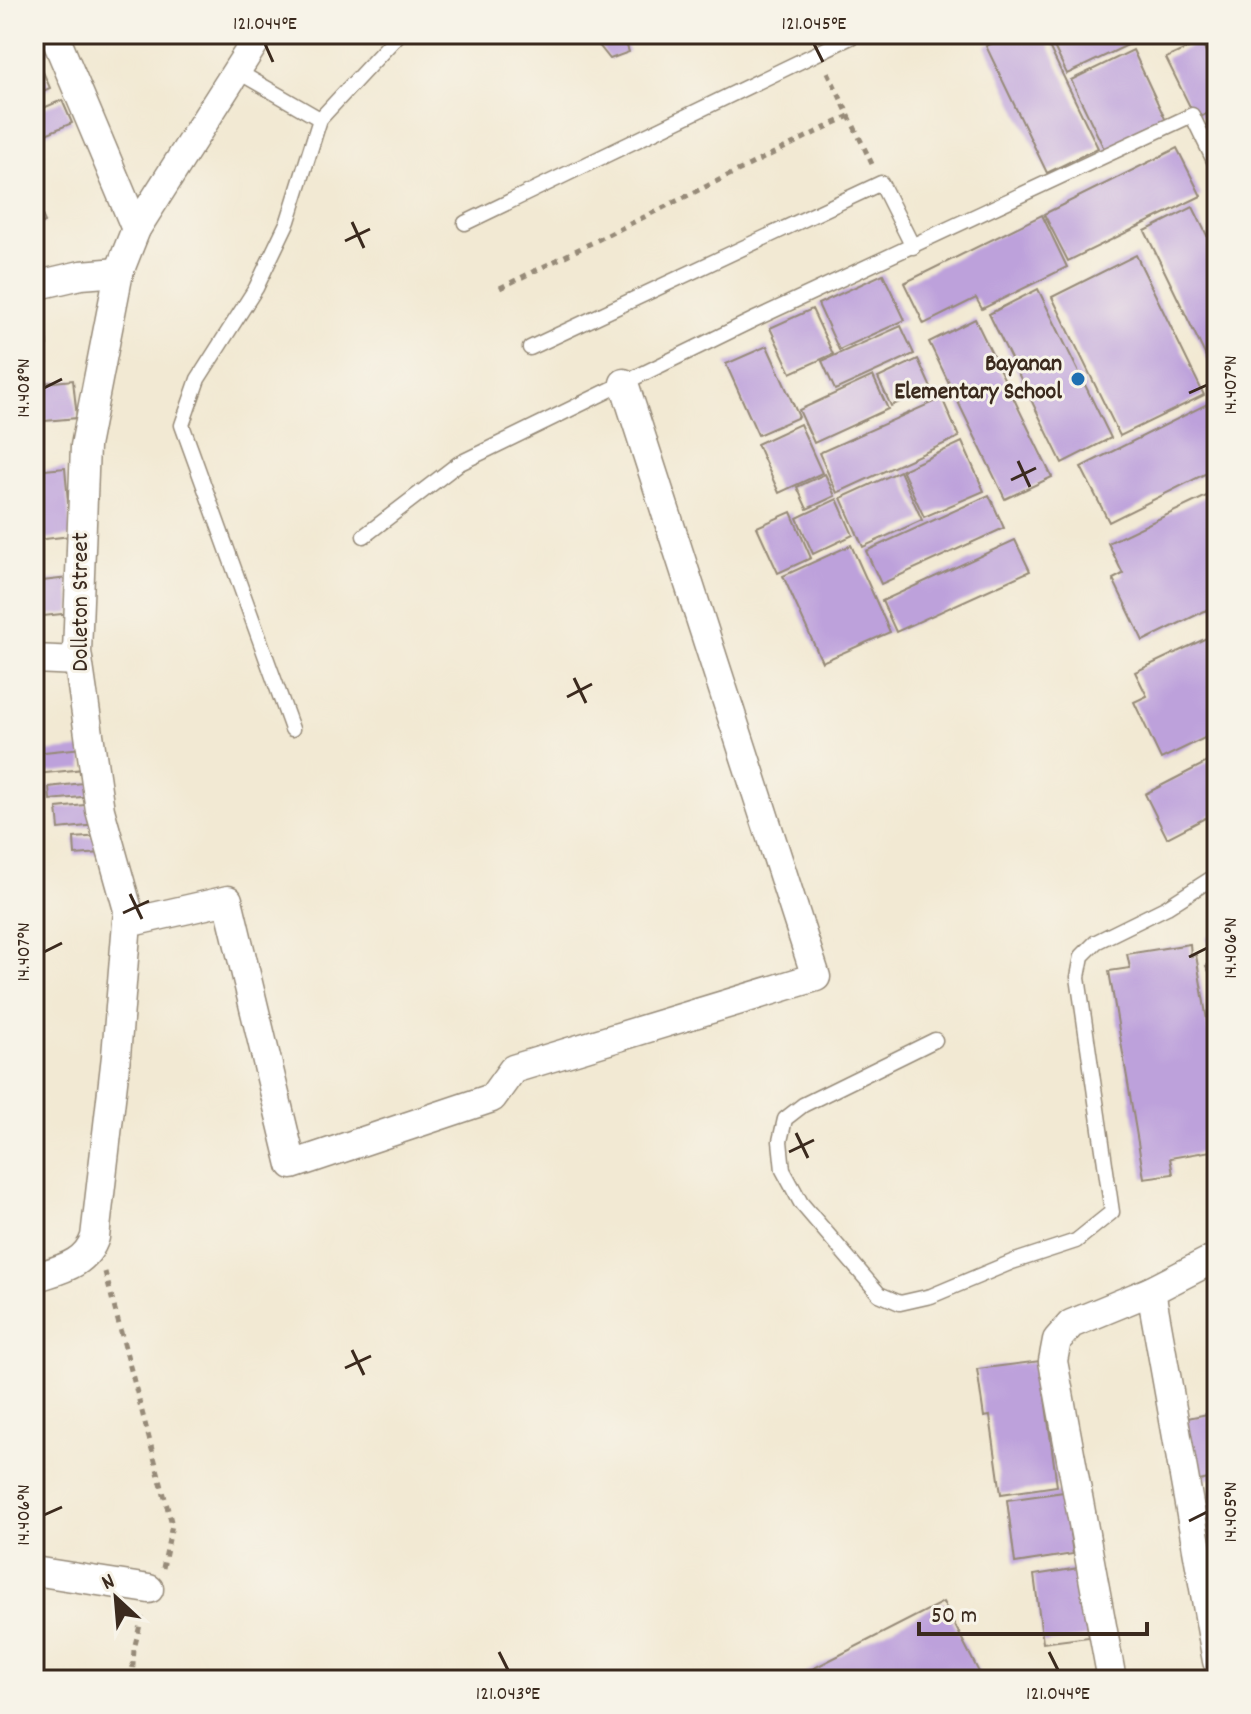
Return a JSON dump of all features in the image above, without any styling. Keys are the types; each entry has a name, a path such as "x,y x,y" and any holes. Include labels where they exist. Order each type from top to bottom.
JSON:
{"street":[{"path":"54,34 136,229"},
{"name":"Dolleton Street","path":"92,1245 116,1056 128,910 100,810 78,661 85,446 119,272 136,229 234,70 260,34"},
{"path":"34,286 81,275 119,272"},
{"path":"127,923 228,900 292,1165 492,1098 513,1069 816,977 624,383"},
{"path":"34,659 78,661"},
{"path":"34,1278 73,1265 92,1245"},
{"path":"1112,1680 1053,1361 1057,1340 1071,1324 1151,1291 1217,1257"},
{"path":"1151,1291 1217,1661"},
{"path":"34,1571 149,1589"}],"lane":[{"path":"292,729 182,425 198,379 256,288 288,221 320,119 399,34"},
{"path":"465,223 857,34"},
{"path":"234,70 320,119"},
{"path":"364,536 458,464 1192,115 1217,167"},
{"path":"530,348 881,183 913,247"},
{"path":"935,1040 803,1105 785,1119 780,1141 783,1170 801,1203 879,1294 900,1303 931,1296 1012,1262 1076,1241 1112,1212 1078,977 1082,956 1096,942 1167,907 1217,875"}],"path":[{"path":"819,52 881,183"},
{"path":"500,288 849,116"},
{"path":"92,1245 172,1525 167,1562 149,1589 134,1649 132,1680"}],"building":[{"path":"34,34 50,34 56,48 34,57"},
{"path":"1011,34 1043,34 1098,148 1047,173 986,46"},
{"path":"1048,34 1131,34 1134,42 1067,74"},
{"path":"1202,34 1217,34 1217,48 1210,51"},
{"path":"623,35 629,52 610,59 598,44"},
{"path":"1201,42 1217,76 1217,109 1196,119 1166,58"},
{"path":"1133,50 1167,123 1106,153 1071,80"},
{"path":"40,65 50,88 34,95 34,68"},
{"path":"62,100 72,123 34,139 34,112"},
{"path":"1217,120 1217,158 1202,127"},
{"path":"1177,148 1201,196 1068,261 1044,214"},
{"path":"34,196 45,222 34,227"},
{"path":"1193,207 1217,256 1217,379 1145,231"},
{"path":"1042,215 1067,267 982,309 976,298 924,324 904,283"},
{"path":"1136,255 1204,395 1120,436 1052,297"},
{"path":"883,274 905,320 839,350 818,304"},
{"path":"1038,289 1111,438 1062,463 989,314"},
{"path":"812,309 833,354 791,373 770,328"},
{"path":"44,311 47,345 34,347 34,312"},
{"path":"975,319 1052,477 1005,499 929,342"},
{"path":"901,326 914,354 835,390 822,361"},
{"path":"767,346 799,417 758,435 726,364"},
{"path":"40,355 41,373 34,374 34,356"},
{"path":"918,359 931,388 891,406 878,378"},
{"path":"873,376 888,409 814,443 799,410"},
{"path":"73,380 77,418 34,422 34,384"},
{"path":"942,398 959,437 837,493 819,453"},
{"path":"1217,399 1217,468 1109,522 1081,467"},
{"path":"800,424 822,473 779,493 757,444"},
{"path":"962,442 984,491 924,517 902,470"},
{"path":"65,468 71,536 36,540 34,471"},
{"path":"900,471 922,520 863,547 841,498"},
{"path":"825,474 835,496 807,509 797,487"},
{"path":"1217,491 1217,605 1143,641 1113,579 1123,574 1108,543"},
{"path":"989,495 1004,528 881,584 866,551"},
{"path":"837,499 853,535 813,554 797,518"},
{"path":"791,512 811,558 778,573 757,527"},
{"path":"1015,540 1030,571 896,632 882,601"},
{"path":"851,545 890,632 822,662 783,576"},
{"path":"68,578 71,613 34,617 34,582"},
{"path":"1217,633 1217,732 1161,759 1134,702 1147,696 1135,672"},
{"path":"82,748 83,769 37,774 35,753"},
{"path":"1217,757 1217,812 1167,838 1145,794"},
{"path":"91,782 92,796 50,800 49,787"},
{"path":"94,804 96,825 59,829 57,808"},
{"path":"101,836 102,853 75,855 74,838"},
{"path":"1217,932 1217,958 1206,938"},
{"path":"1190,944 1191,956 1196,955 1217,1080 1217,1150 1170,1158 1173,1174 1144,1178 1109,971 1130,968 1127,954"},
{"path":"1217,960 1217,986 1206,966"},
{"path":"1040,1361 1057,1486 1001,1494 990,1416 984,1417 977,1369"},
{"path":"1217,1412 1217,1477 1195,1482 1183,1419"},
{"path":"1064,1492 1073,1554 1015,1563 1007,1500"},
{"path":"1079,1568 1089,1637 1043,1643 1034,1575"},
{"path":"943,1602 983,1680 791,1680"}],"place":[{"name":"Bayanan Elementary School","path":"1078,379"}]}
